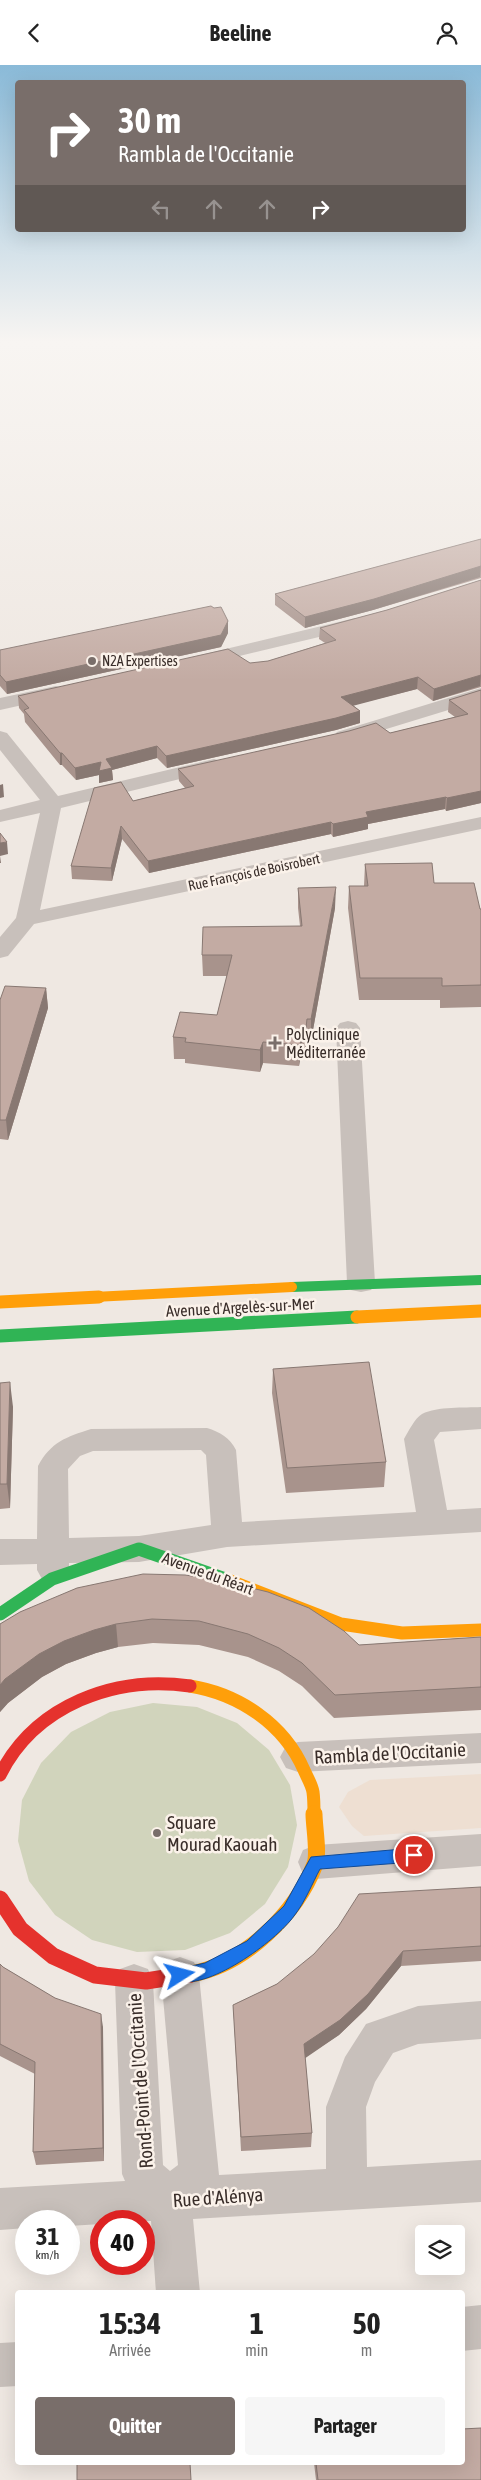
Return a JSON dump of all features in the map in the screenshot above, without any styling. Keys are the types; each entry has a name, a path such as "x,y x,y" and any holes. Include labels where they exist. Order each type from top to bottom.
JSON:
{"street":[{"path":"182,665 371,618"},
{"path":"0,704 71,689"},
{"path":"322,741 481,694"},
{"path":"0,737 52,802"},
{"path":"0,816 52,802 228,762"},
{"path":"0,951 27,919 52,802"},
{"name":"Rue François de Boisrobert","path":"27,919 87,908 481,823"},
{"path":"348,1028 361,1283"},
{"name":"Avenue d'Argelès-sur-Mer","path":"0,1302 361,1283 481,1280"},
{"name":"Avenue d'Argelès-sur-Mer","path":"0,1336 481,1311"},
{"path":"434,1523 419,1439 431,1422 481,1418"},
{"path":"0,1614 53,1565 53,1466 69,1448 92,1440 207,1439 221,1450 227,1535"},
{"name":"Avenue du Réart","path":"0,1552 53,1565 227,1535 481,1519"},
{"name":"Avenue du Réart","path":"138,1549 205,1571 341,1624 402,1633 481,1630"},
{"path":"0,1775 13,1751 46,1718 108,1688 142,1682 170,1682 213,1690 255,1711 285,1738 298,1757 313,1791 316,1862 481,1850"},
{"name":"Rambla de l'Occitanie","path":"298,1757 481,1748"},
{"name":"Rond-Point de l'Occitanie","path":"0,1899 20,1929 52,1956 95,1975 134,1982 207,1971 252,1947 289,1911 316,1862"},
{"path":"178,2290 170,2200 199,2173 180,1975"},
{"name":"Rond-Point de l'Occitanie","path":"134,1982 143,2174 170,2200"},
{"path":"346,2188 346,2107 359,2071 380,2038 418,2025 481,2020"},
{"name":"Rue d'Alénya","path":"0,2209 481,2181"},
{"path":"465,2329 481,2327"},
{"path":"0,2365 15,2364"}],"green space":[{"name":"Square Mourad Kaouah","path":"153,1703 197,1707 237,1723 269,1750 290,1785 297,1825 288,1867 265,1904 230,1933 185,1950 137,1952 92,1940 55,1915 29,1881 18,1841 22,1800 41,1763 71,1732 110,1712"}],"shaded area":[{"path":"481,1774 481,1828 364,1836 352,1826 339,1807 348,1792 370,1780"}],"building":[{"path":"481,539 481,566 374,599 305,617 275,594"},
{"path":"481,580 481,675 434,689 418,677 341,697 360,711 336,718 166,756 157,746 106,759 112,768 99,771 101,762 75,768 24,710 29,708 18,696 228,649 250,663 268,661 336,640 320,628 387,610"},
{"path":"211,606 214,608 221,607 228,621 221,635 6,682 0,675 0,650"},
{"path":"481,690 481,791 366,812 368,817 333,824 331,822 148,861 121,826 111,868 71,866 94,788 121,782 133,801 194,786 178,769 349,731 376,723 390,733 468,714 449,700"},
{"path":"0,833 7,842 0,843"},
{"path":"432,863 434,883 474,883 481,909 481,985 442,986 442,978 360,978 349,886 368,886 365,864"},
{"path":"336,887 311,1019 307,1019 306,1028 303,1027 300,1045 263,1042 260,1050 185,1042 186,1038 173,1037 180,1012 217,1015 232,955 202,955 203,927 302,926 298,888"},
{"path":"5,986 46,988 6,1120 0,1120 0,1000"},
{"path":"369,1362 386,1462 287,1468 273,1369"},
{"path":"10,1382 7,1484 0,1484 0,1383"},
{"path":"143,1574 185,1575 219,1580 268,1592 309,1608 344,1631 359,1645 481,1637 481,1687 335,1695 302,1663 279,1648 248,1634 199,1621 152,1619 116,1624 64,1641 39,1654 5,1679 0,1685 0,1624 20,1612 77,1588"},
{"path":"481,1887 481,1946 403,1951 368,1994 340,2020 304,2044 312,2133 241,2137 233,2005 277,1984 314,1954 338,1927 359,1894"},
{"path":"0,1964 55,1998 101,2014 103,2148 33,2152 35,2062 0,2044"},
{"path":"481,2428 481,2480 318,2480 316,2465 465,2465 465,2429"},
{"path":"77,2465 190,2465 191,2480 77,2480"}],"traffic: fast":[{"path":"292,1287 481,1280"},
{"path":"0,1336 357,1317"},
{"path":"0,1614 52,1579 139,1549 228,1580"}],"traffic: slow":[{"path":"0,1302 292,1287"},
{"path":"357,1317 481,1311"},
{"path":"228,1580 341,1624 402,1633 481,1630"},
{"path":"190,1686 213,1690 255,1711 285,1738 298,1757 313,1791 316,1862 289,1911 252,1947 207,1971 191,1974"}],"traffic: jam":[{"path":"0,1775 13,1751 32,1730 72,1705 102,1692 129,1684 157,1682 190,1686"},
{"path":"0,1899 20,1929 53,1956 95,1975 146,1981 191,1974"}],"place":[{"name":"N2A Expertises","path":"92,661"},
{"name":"Polyclinique Méditerranée","path":"275,1043"},
{"name":"Square Mourad Kaouah","path":"157,1833"}],"route":[{"path":"180,1975 207,1971 252,1947 289,1911 316,1862 414,1855"}]}
